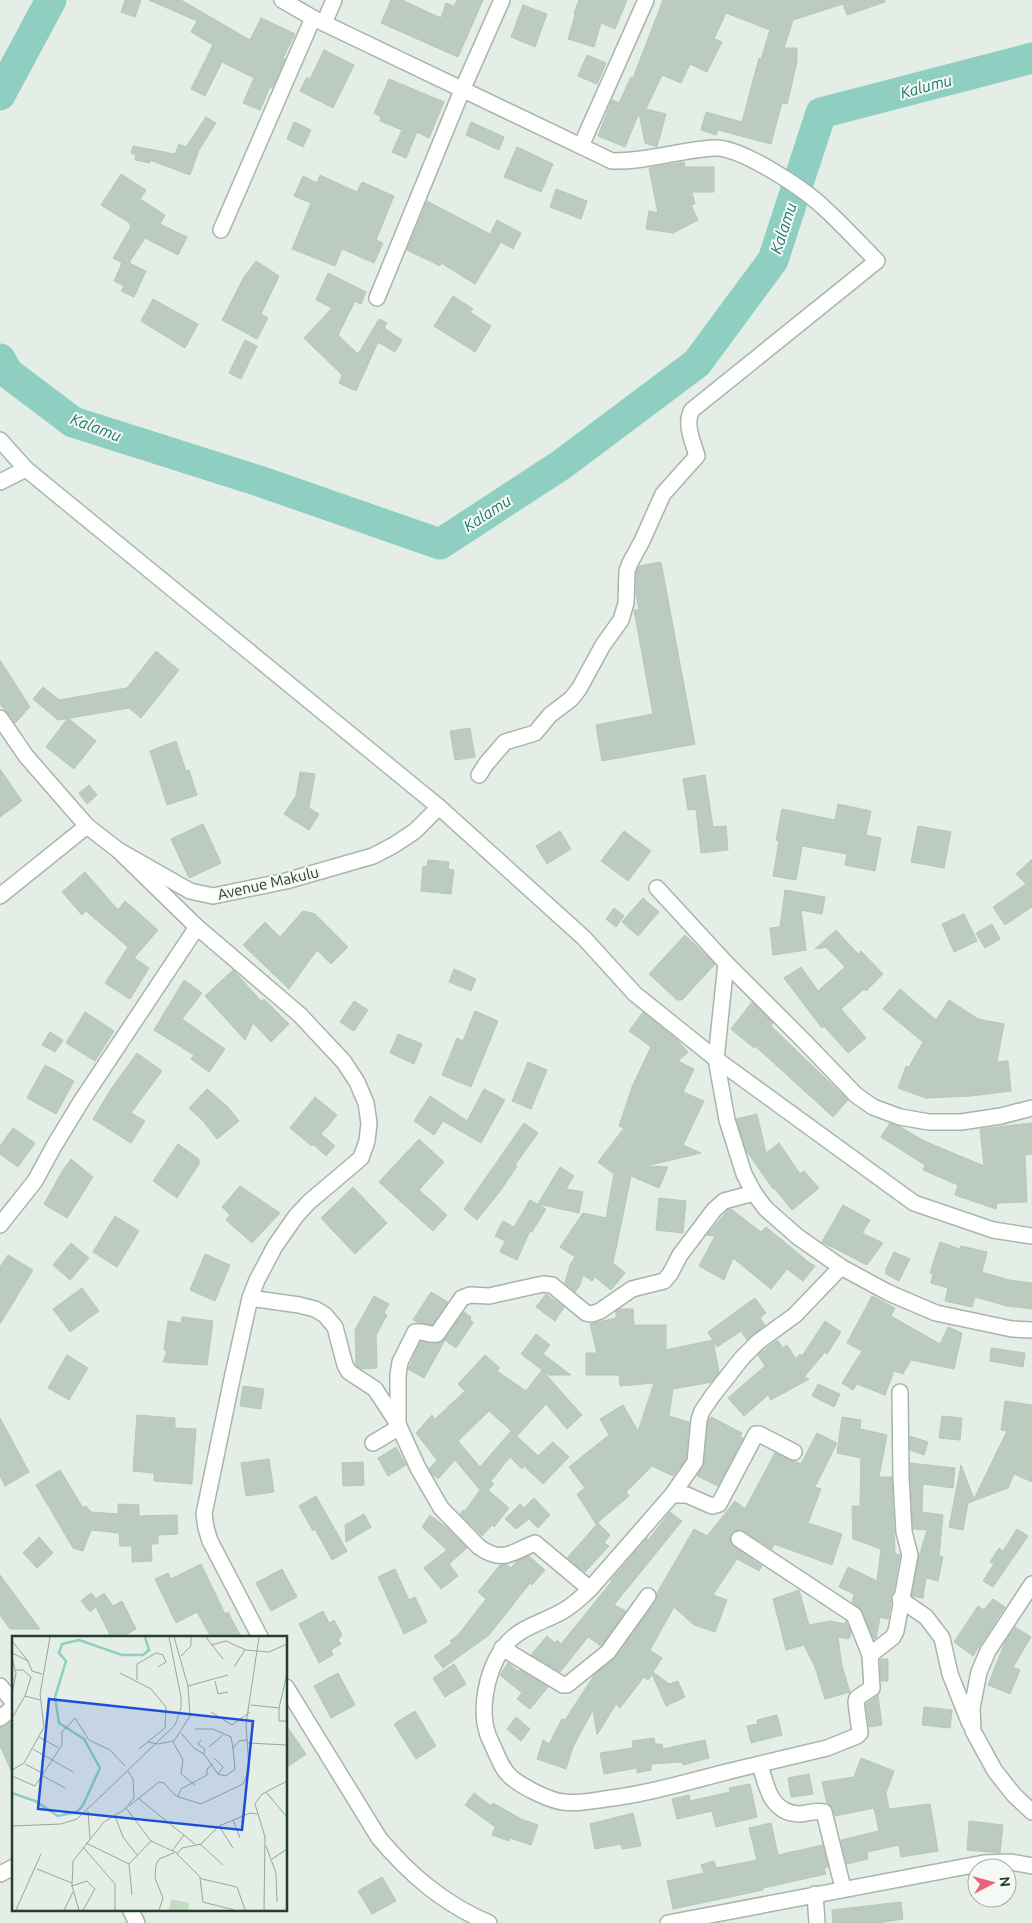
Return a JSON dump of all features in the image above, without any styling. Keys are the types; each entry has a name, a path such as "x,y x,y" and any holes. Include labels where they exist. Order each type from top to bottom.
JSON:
{"street":[{"path":"282,0 319,20 612,161 636,161 715,148 734,151 769,168 822,206 877,261 692,410 688,416 696,456 663,494 630,563 626,604 622,620 603,645 586,678 571,699 550,715 535,733 505,742 479,775"},
{"path":"221,230 319,20 334,0"},
{"path":"377,298 463,88 502,0"},
{"path":"581,146 646,0"},
{"path":"0,440 26,469 439,807 584,938 635,994 716,1059 914,1203 993,1230 1032,1236"},
{"path":"0,482 26,469"},
{"name":"Avenue Makulu","path":"2,726 88,826 118,850 190,891 213,896 286,881 373,856 415,831 439,807"},
{"path":"0,896 88,826"},
{"path":"118,850 197,928 300,1015 344,1062 357,1082 366,1103 370,1123 367,1141 361,1158 309,1202 296,1216 274,1246 250,1298 204,1514 210,1541 259,1636"},
{"path":"657,888 726,963 856,1096 873,1106 900,1117 930,1122 961,1122 1001,1116 1032,1108"},
{"path":"0,1226 35,1181 82,1100 197,928"},
{"path":"726,963 716,1059 727,1120 744,1174 754,1193 766,1209 798,1237 841,1267 889,1293 936,1313 1012,1329 1032,1330"},
{"path":"373,1443 393,1431 398,1424 398,1375 400,1362 415,1332 438,1334 462,1298 470,1295 490,1296 543,1284 552,1285 586,1313 592,1314 600,1311 632,1289 664,1281 680,1255 714,1210 724,1201 754,1193"},
{"path":"739,1539 854,1615 870,1655 872,1688 857,1698 856,1702 861,1728 857,1736 827,1748 720,1773 640,1795 580,1803 550,1799 513,1778 504,1769 487,1734 485,1720 486,1694 491,1672 502,1648 513,1636 562,1612 590,1589 672,1495 695,1462 702,1411 742,1358 758,1342 795,1315 841,1267"},
{"path":"250,1298 307,1307 325,1315 335,1327 345,1365 349,1372 375,1389 398,1424 418,1468 442,1508 479,1547 486,1552 501,1557 534,1543 590,1589"},
{"path":"870,1655 893,1637 910,1554 904,1532 900,1392"},
{"path":"672,1495 687,1496 712,1506 719,1504 756,1434 794,1452"},
{"path":"973,1732 972,1708 979,1672 988,1651 1032,1584"},
{"path":"502,1648 563,1685 567,1685 608,1652 648,1596"},
{"path":"900,1600 926,1617 942,1638 946,1648 950,1674 973,1732 994,1771 1014,1795 1032,1812"},
{"path":"0,1686 12,1701"},
{"path":"288,1690 379,1838 393,1855 434,1893 489,1923"},
{"path":"0,1718 12,1709"},
{"path":"760,1764 772,1801 787,1811 799,1814 824,1812 843,1888"},
{"path":"668,1923 843,1888 984,1863 1011,1862 1032,1866"},
{"path":"0,1874 12,1868"},
{"path":"815,1894 817,1923"},
{"path":"130,1910 137,1923"}],"building":[{"path":"125,0 141,0 135,17 121,12"},
{"path":"149,0 181,0 250,40 261,18 295,34 283,58 285,59 272,88 270,87 260,110 243,103 254,78 222,62 205,96 191,89 213,45 191,32 197,21"},
{"path":"391,0 402,0 441,18 446,3 454,6 457,0 483,0 458,57 381,23"},
{"path":"579,0 627,0 615,29 601,23 594,47 568,39"},
{"path":"663,0 884,0 885,2 847,15 843,4 793,20 784,48 797,48 797,62 787,104 782,103 771,144 718,130 716,135 701,130 706,112 742,122 759,58 761,59 770,30 726,13 714,39 722,42 707,72 690,64 681,83 662,75 646,109 666,114 657,147 645,143 639,113 625,147 598,136 612,100 619,103 631,77 633,78"},
{"path":"523,5 547,14 535,47 511,37"},
{"path":"324,50 354,65 333,108 300,91 307,77 310,79"},
{"path":"587,55 606,63 597,84 578,76"},
{"path":"389,79 444,102 429,138 417,132 406,158 392,152 402,130 380,121 381,117 374,113"},
{"path":"206,117 216,123 199,150 190,175 150,160 150,163 135,160 136,155 131,153 133,146 175,154 179,144 186,147"},
{"path":"294,122 311,130 303,147 287,139"},
{"path":"471,122 504,137 499,150 466,135"},
{"path":"517,147 553,164 541,192 504,177"},
{"path":"684,162 685,167 714,167 714,192 692,192 695,204 691,205 698,220 673,233 646,229 649,211 658,213 649,168"},
{"path":"121,174 146,190 140,199 165,215 160,224 187,237 178,255 145,238 129,263 146,271 134,297 121,291 124,286 114,281 122,263 113,258 131,224 101,205"},
{"path":"320,175 357,192 362,182 394,196 376,240 383,243 374,263 342,249 335,266 292,249 311,203 294,196 303,176 317,183"},
{"path":"556,189 587,201 581,219 550,207"},
{"path":"427,201 490,234 497,220 521,233 513,249 501,242 475,284 441,263 440,266 407,250"},
{"path":"256,261 279,276 261,314 268,318 257,339 222,320 244,277"},
{"path":"328,273 366,292 361,304 355,301 338,335 358,354 379,319 387,323 384,328 402,340 395,352 378,342 356,391 339,383 342,375 304,338 332,308 316,300"},
{"path":"453,296 473,309 470,312 491,326 475,352 434,326"},
{"path":"153,299 198,324 185,348 141,321"},
{"path":"245,340 257,346 241,379 229,373"},
{"path":"661,562 695,744 602,761 596,725 653,714 634,610 639,610 636,593 636,573 639,566"},
{"path":"156,651 179,670 141,718 129,708 58,720 33,699 43,687 59,700 127,688"},
{"path":"0,660 30,707 15,723 0,704"},
{"path":"68,718 96,741 74,769 46,747"},
{"path":"470,728 475,757 455,760 450,731"},
{"path":"176,741 186,771 189,770 197,795 167,805 150,751"},
{"path":"0,769 22,801 0,817"},
{"path":"300,772 315,774 309,808 319,814 309,830 284,814 296,796"},
{"path":"705,775 713,827 726,826 728,850 701,853 696,809 688,810 683,779"},
{"path":"89,785 97,795 87,804 79,793"},
{"path":"838,804 871,811 866,835 881,838 875,871 845,865 847,854 802,846 796,880 773,876 779,841 776,840 782,809 835,820"},
{"path":"203,824 221,863 189,878 171,839"},
{"path":"918,826 951,832 944,868 911,862"},
{"path":"560,831 571,849 547,864 536,846"},
{"path":"624,831 651,851 628,881 601,861"},
{"path":"1032,859 1032,907 1005,925 993,907 1026,884 1016,874"},
{"path":"428,860 449,862 448,869 454,870 451,894 421,891 423,866 427,867"},
{"path":"85,872 118,910 125,901 158,930 134,958 149,968 130,999 105,983 128,947 86,911 82,915 62,892"},
{"path":"785,890 825,897 822,914 801,910 806,950 773,955 770,928 780,927"},
{"path":"643,898 659,912 638,936 622,922"},
{"path":"614,908 624,916 616,927 606,919"},
{"path":"303,911 315,914 348,947 331,964 317,950 289,989 243,945 265,922 280,937"},
{"path":"964,914 977,941 954,952 942,924"},
{"path":"992,924 1000,939 985,948 976,933"},
{"path":"836,930 858,954 861,951 883,974 866,991 864,989 841,1009 866,1038 848,1053 824,1026 822,1028 784,978 801,967 818,991 845,967 828,947 815,949"},
{"path":"685,935 715,964 682,1000 677,1000 649,974"},
{"path":"454,969 476,979 471,991 449,982"},
{"path":"233,970 262,1002 264,999 289,1024 271,1042 253,1023 245,1040 205,996"},
{"path":"184,980 202,993 182,1019 225,1049 209,1072 191,1059 194,1055 154,1030"},
{"path":"900,989 936,1020 949,1000 978,1019 1004,1024 997,1062 1008,1061 1011,1091 971,1096 926,1098 898,1088 906,1066 909,1067 923,1042 883,1009"},
{"path":"354,1001 368,1010 354,1031 340,1022"},
{"path":"752,1002 773,1023 771,1026 848,1100 833,1117 755,1046 754,1048 731,1029"},
{"path":"475,1011 498,1021 471,1087 442,1075 457,1038 463,1041"},
{"path":"85,1012 114,1031 95,1061 66,1043"},
{"path":"643,1012 677,1040 688,1052 678,1061 694,1069 683,1092 704,1101 683,1145 701,1153 646,1166 668,1167 659,1188 631,1176 613,1263 625,1273 611,1290 595,1277 592,1281 583,1275 580,1285 575,1292 565,1283 570,1265 575,1257 560,1247 583,1213 606,1218 614,1174 598,1162 624,1128 619,1126 632,1087 651,1047 629,1031"},
{"path":"50,1032 63,1040 55,1052 42,1045"},
{"path":"398,1034 422,1044 414,1064 390,1053"},
{"path":"137,1053 162,1071 131,1113 145,1121 131,1143 93,1119 111,1089"},
{"path":"528,1062 547,1070 531,1109 512,1101"},
{"path":"45,1065 74,1081 56,1114 27,1098"},
{"path":"207,1089 228,1107 239,1121 217,1139 203,1121 189,1108"},
{"path":"484,1089 505,1100 481,1143 443,1121 434,1135 414,1121 430,1096 467,1121"},
{"path":"315,1097 337,1115 321,1134 335,1146 326,1156 290,1128"},
{"path":"757,1114 766,1153 779,1143 800,1174 804,1171 819,1188 792,1210 773,1189 746,1150 736,1119"},
{"path":"524,1123 538,1133 515,1165 517,1166 501,1190 477,1220 464,1209"},
{"path":"890,1123 901,1127 922,1140 984,1166 980,1129 1032,1123 1032,1154 1025,1155 1027,1202 997,1203 996,1209 955,1195 958,1185 923,1170 925,1165 881,1137"},
{"path":"13,1128 35,1143 18,1167 0,1154 0,1146"},
{"path":"419,1139 444,1162 419,1190 447,1215 433,1231 379,1182"},
{"path":"178,1144 199,1159 199,1164 177,1198 153,1181"},
{"path":"71,1159 93,1177 67,1218 44,1204"},
{"path":"560,1167 574,1176 566,1189 583,1192 579,1213 538,1204"},
{"path":"240,1186 280,1213 252,1243 226,1220 230,1215 222,1207"},
{"path":"353,1187 387,1223 355,1254 321,1218"},
{"path":"659,1198 686,1201 683,1233 656,1230"},
{"path":"530,1200 546,1209 532,1232 530,1231 517,1260 500,1252 505,1241 495,1236 503,1221 514,1227"},
{"path":"843,1205 870,1220 862,1233 883,1243 867,1265 822,1242"},
{"path":"729,1209 761,1232 766,1227 805,1260 815,1266 803,1281 787,1269 771,1289 733,1258 724,1280 699,1266 715,1236 707,1235"},
{"path":"115,1216 139,1231 117,1267 93,1252"},
{"path":"940,1242 960,1249 961,1246 987,1252 982,1272 1009,1280 1032,1283 1032,1309 1007,1306 975,1297 972,1307 945,1301 948,1288 931,1283 933,1274 930,1273"},
{"path":"71,1243 89,1258 70,1280 53,1265"},
{"path":"894,1252 910,1259 899,1281 886,1274 886,1269"},
{"path":"205,1254 230,1265 215,1301 190,1290"},
{"path":"8,1255 33,1270 0,1324 0,1267"},
{"path":"82,1288 99,1311 70,1332 53,1309"},
{"path":"431,1292 448,1302 432,1325 413,1320"},
{"path":"546,1294 564,1307 555,1321 536,1307"},
{"path":"374,1296 389,1304 384,1313 387,1315 376,1335 377,1368 361,1369 356,1365 355,1330"},
{"path":"872,1296 895,1308 891,1316 940,1344 948,1327 962,1333 954,1369 911,1360 903,1374 894,1371 885,1395 857,1384 853,1390 842,1383 862,1351 847,1343"},
{"path":"755,1298 766,1313 760,1318 765,1325 747,1340 741,1331 717,1347 708,1332"},
{"path":"619,1309 633,1309 634,1325 666,1325 666,1350 713,1340 719,1372 712,1382 673,1389 669,1416 689,1422 686,1459 673,1476 652,1466 626,1492 629,1496 596,1524 577,1494 585,1488 569,1467 609,1435 600,1419 623,1405 638,1431 654,1383 620,1386 619,1375 586,1375 586,1353 597,1353 590,1324 616,1318 616,1311"},
{"path":"464,1312 471,1317 470,1319 473,1323 456,1348 445,1340 424,1378 408,1369 421,1341 434,1344 442,1342"},
{"path":"182,1317 213,1321 207,1365 163,1362 167,1351 164,1350 168,1321 181,1323"},
{"path":"825,1321 841,1332 827,1354 825,1352 804,1377 809,1379 771,1400 768,1395 744,1416 728,1398 765,1366 758,1355 778,1341 783,1348 787,1345 796,1359 800,1354 802,1356"},
{"path":"536,1334 550,1345 543,1354 571,1375 549,1375 521,1354"},
{"path":"991,1348 1025,1353 1023,1367 990,1361"},
{"path":"67,1355 88,1368 69,1400 48,1388"},
{"path":"485,1355 500,1368 497,1371 526,1391 542,1370 582,1415 567,1429 546,1404 517,1436 489,1411 458,1441 480,1467 511,1431 538,1456 553,1442 569,1457 543,1484 524,1466 522,1469 510,1457 491,1481 494,1484 488,1490 509,1508 494,1527 492,1525 482,1536 460,1514 463,1510 465,1511 480,1490 455,1460 438,1479 432,1474 429,1469 437,1460 416,1433 432,1415 435,1419 465,1391 458,1384"},
{"path":"818,1384 840,1394 834,1407 812,1396"},
{"path":"243,1386 264,1389 261,1409 240,1406"},
{"path":"1005,1401 1032,1405 1032,1482 1014,1474 1008,1488 968,1503 963,1530 949,1527 961,1465 974,1499 1007,1431 1001,1430"},
{"path":"137,1415 175,1418 175,1428 196,1429 192,1484 154,1481 154,1473 133,1471"},
{"path":"942,1416 962,1418 960,1440 939,1438"},
{"path":"711,1417 742,1433 740,1437 743,1438 718,1486 697,1476 704,1463 708,1422"},
{"path":"842,1417 861,1420 860,1429 887,1435 879,1477 892,1477 895,1554 900,1555 888,1619 880,1617 876,1639 873,1638 862,1611 852,1602 854,1594 839,1587 848,1567 877,1581 881,1549 853,1539 852,1506 860,1506 861,1458 837,1453"},
{"path":"0,1418 29,1472 5,1486 0,1476"},
{"path":"817,1433 837,1443 815,1487 821,1489 808,1523 842,1534 832,1565 774,1544 772,1549 744,1531 734,1531 730,1538 731,1544 762,1566 759,1571 737,1559 713,1595 727,1600 715,1632 694,1625 674,1607 650,1650 662,1658 653,1672 669,1684 678,1681 685,1697 666,1706 652,1674 648,1680 644,1677 620,1708 616,1704 597,1735 593,1710 573,1747 566,1769 537,1759 543,1740 549,1744 562,1719 565,1720 595,1674 615,1658 656,1601 657,1593 694,1529 707,1536 735,1501 745,1509 775,1453 801,1464"},
{"path":"910,1436 928,1442 924,1455 910,1450"},
{"path":"396,1447 406,1465 388,1476 378,1458"},
{"path":"269,1459 274,1492 246,1496 241,1463"},
{"path":"363,1462 364,1485 343,1486 342,1463"},
{"path":"910,1463 955,1468 953,1488 923,1484 922,1512 943,1515 939,1556 943,1557 938,1581 926,1578 923,1598 912,1596 919,1557 927,1530 913,1529"},
{"path":"60,1470 83,1508 86,1506 91,1512 118,1514 118,1504 139,1505 139,1516 177,1515 178,1534 158,1535 158,1544 151,1544 152,1561 132,1562 132,1546 120,1546 119,1533 91,1530 83,1551 73,1548 36,1485"},
{"path":"316,1496 347,1551 332,1560 315,1529 313,1531 299,1506"},
{"path":"534,1498 550,1515 538,1528 529,1519 516,1529 505,1519 520,1504 524,1508"},
{"path":"670,1512 682,1521 614,1605 626,1611 601,1646 588,1637 560,1672 531,1655 547,1636 555,1643 557,1640 561,1644 611,1580 647,1538 648,1540"},
{"path":"364,1514 371,1527 346,1542 345,1525"},
{"path":"430,1515 447,1528 467,1548 449,1564 458,1576 441,1589 424,1568 447,1550 422,1527"},
{"path":"598,1523 610,1535 604,1543 609,1546 585,1572 567,1558"},
{"path":"1017,1529 1028,1536 993,1587 983,1581 994,1564 990,1562 999,1548 1003,1551"},
{"path":"39,1537 53,1553 37,1568 23,1553"},
{"path":"529,1556 545,1570 532,1585 530,1583 489,1635 443,1668 434,1656 452,1643 450,1641 458,1635 486,1599 478,1592 500,1565 506,1564 511,1568 517,1561"},
{"path":"201,1564 225,1614 228,1612 240,1636 210,1636 197,1612 176,1623 155,1579 168,1573 171,1579"},
{"path":"282,1569 297,1597 271,1611 256,1583"},
{"path":"395,1569 409,1600 415,1597 427,1622 404,1634 378,1577"},
{"path":"0,1575 40,1629 10,1629 0,1615"},
{"path":"799,1590 809,1625 830,1621 845,1624 846,1621 851,1633 849,1639 838,1637 842,1666 850,1692 825,1699 815,1667 804,1645 786,1650 773,1599"},
{"path":"91,1593 96,1599 104,1593 113,1606 122,1601 136,1629 124,1636 110,1636 96,1607 90,1612 81,1601"},
{"path":"993,1599 1005,1607 973,1656 954,1642 978,1606 984,1610"},
{"path":"323,1611 329,1623 334,1620 342,1635 338,1640 341,1644 331,1650 333,1655 319,1663 299,1624"},
{"path":"1015,1627 1031,1637 1013,1667 1020,1670 1010,1694 988,1685 1005,1642"},
{"path":"880,1659 888,1659 888,1681 881,1681"},
{"path":"508,1663 518,1671 520,1670 548,1687 530,1709 517,1699 522,1693 500,1675"},
{"path":"454,1664 466,1684 445,1697 433,1678"},
{"path":"338,1673 355,1705 331,1718 314,1686"},
{"path":"878,1695 882,1725 869,1727 866,1704"},
{"path":"924,1707 952,1710 950,1728 922,1725"},
{"path":"415,1711 436,1746 416,1759 394,1724"},
{"path":"777,1715 782,1735 751,1743 747,1726 758,1724 757,1720"},
{"path":"516,1717 530,1729 521,1741 507,1729"},
{"path":"11,1721 12,1723 12,1773 0,1746 0,1727"},
{"path":"288,1728 306,1754 288,1767"},
{"path":"654,1738 655,1744 662,1744 663,1749 705,1740 709,1758 683,1765 682,1762 651,1764 651,1770 637,1773 637,1768 604,1774 600,1753 633,1748 632,1741"},
{"path":"861,1758 894,1771 886,1793 889,1809 930,1804 938,1851 901,1857 899,1845 867,1852 868,1859 847,1864 841,1840 879,1831 874,1808 835,1816 833,1809 827,1803 822,1782 854,1777"},
{"path":"809,1774 813,1794 791,1797 788,1778"},
{"path":"750,1784 757,1817 716,1827 712,1811 677,1819 672,1799 689,1795 690,1801 730,1792 729,1788"},
{"path":"474,1793 491,1806 493,1803 521,1819 538,1825 531,1845 510,1838 509,1841 492,1835 495,1827 465,1805"},
{"path":"633,1813 641,1846 622,1849 621,1844 595,1849 590,1824"},
{"path":"969,1821 1003,1825 1000,1853 967,1850"},
{"path":"771,1823 778,1855 823,1845 828,1867 824,1868 826,1874 763,1888 763,1890 673,1909 667,1881 704,1873 701,1865 714,1861 716,1868 757,1860 749,1828"},
{"path":"382,1877 396,1901 372,1914 358,1891"},
{"path":"901,1902 903,1919 878,1923 833,1923 832,1910"}],"waterway":[{"name":"Kalamu","path":"0,95 51,0"},
{"name":"Kalamu","path":"0,359 8,373 73,422 259,481 440,544 561,465 697,363 773,260 821,113 1032,58"}],"water label":[{"name":"Kalumu","path":"926,86"}]}
